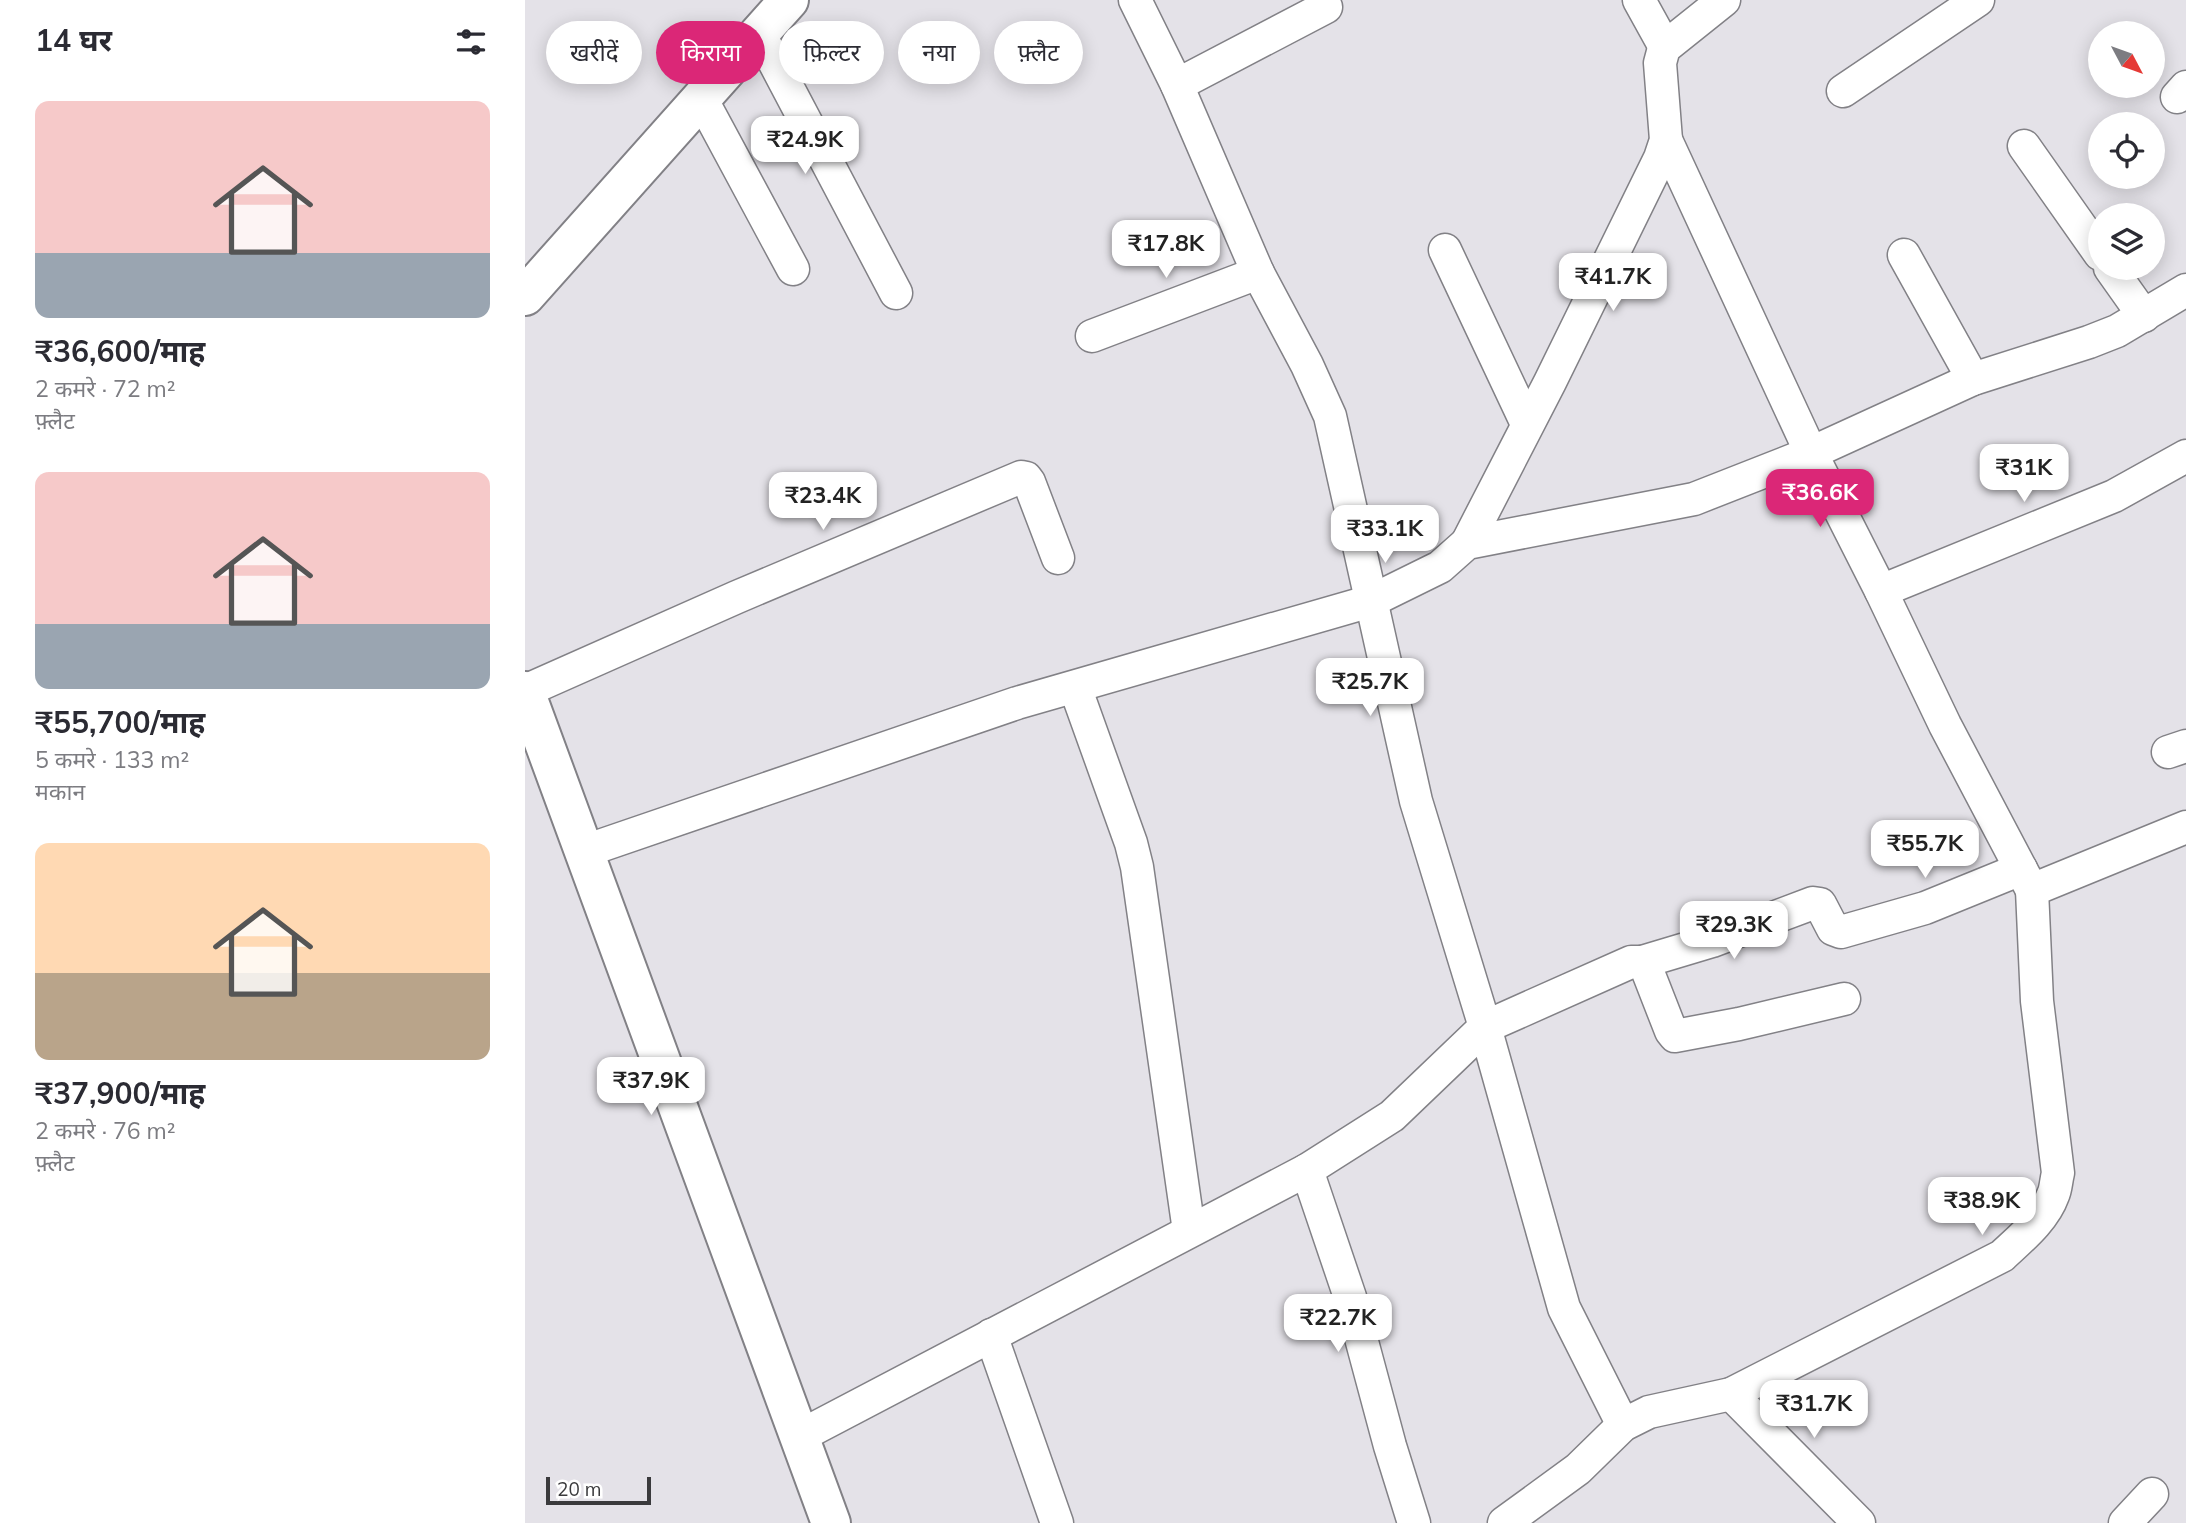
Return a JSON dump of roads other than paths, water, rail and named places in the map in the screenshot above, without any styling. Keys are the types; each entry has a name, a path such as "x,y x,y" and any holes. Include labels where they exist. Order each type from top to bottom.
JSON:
{"street":[{"path":"765,26 789,0"},
{"path":"1135,0 1177,85 1258,273 1307,365 1330,416 1416,801 1485,1027 1564,1308 1623,1425"},
{"path":"1639,0 1665,47"},
{"path":"1504,1523 1578,1469 1623,1425 1649,1412 1731,1394 2002,1256 2037,1222 2053,1196 2058,1173 2037,1001 2027,879 1945,725 1811,453 1666,140 1660,63 1665,47 1724,0"},
{"path":"1843,92 1978,0"},
{"path":"1177,85 1326,7"},
{"path":"765,44 896,293"},
{"path":"525,296 716,84"},
{"path":"702,100 793,269"},
{"path":"585,851 1017,703 1371,601 1440,567 1467,543 1660,158 1666,140"},
{"path":"2024,146 2088,237"},
{"path":"1445,250 1527,424"},
{"path":"1905,255 1973,379"},
{"path":"1092,337 1258,273"},
{"path":"2118,280 2144,316"},
{"path":"1467,543 1694,499 1811,453 1973,379 2088,342 2144,316 2186,290"},
{"path":"1881,591 2113,496 2186,456"},
{"path":"831,1523 525,691 737,597 1021,477 1029,482 1058,558"},
{"path":"1075,687 1137,867 1189,1231"},
{"path":"800,1436 1307,1170 1392,1116 1485,1027 1631,962 1642,962 1712,941 1813,903 1819,904 1833,929 1841,932 2027,879 2186,827"},
{"path":"1642,962 1675,1036 1727,1027 1844,999"},
{"path":"1307,1170 1350,1297 1390,1446 1414,1523"},
{"path":"991,1335 1057,1523"},
{"path":"1731,1394 1859,1523"},
{"path":"2125,1523 2152,1494"}]}
